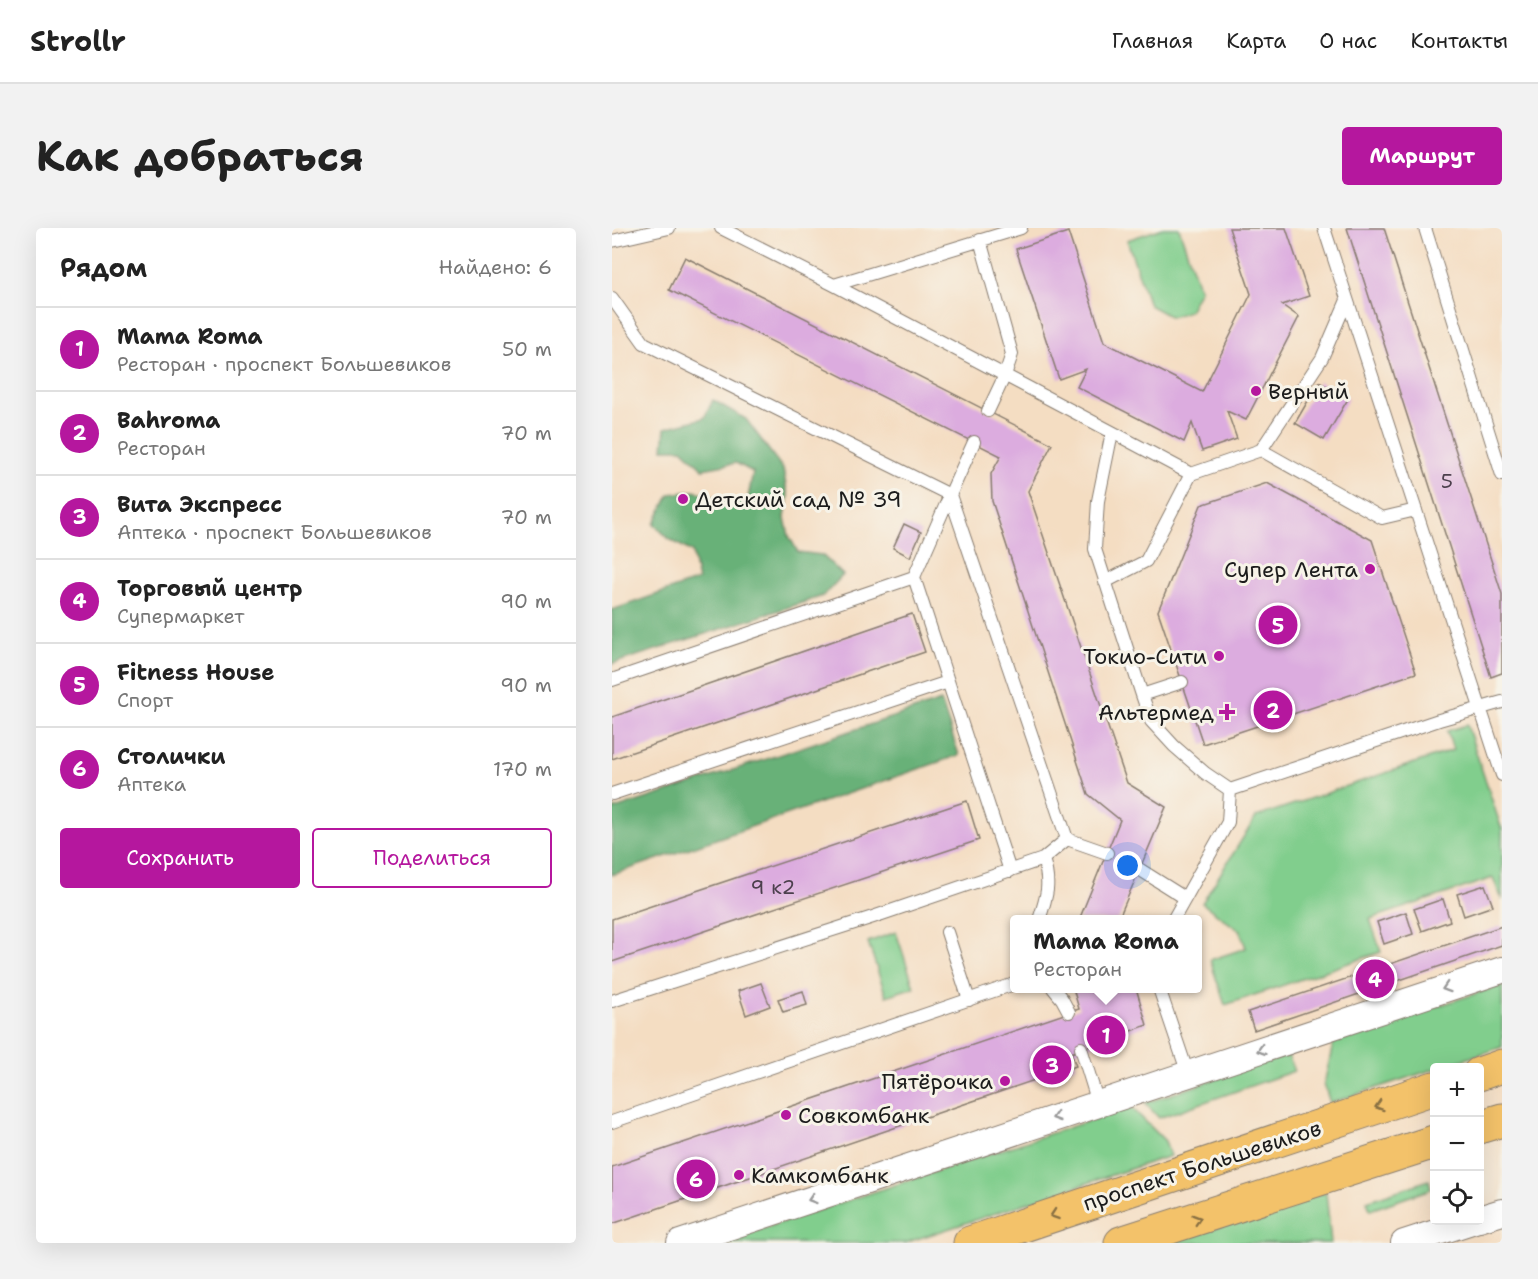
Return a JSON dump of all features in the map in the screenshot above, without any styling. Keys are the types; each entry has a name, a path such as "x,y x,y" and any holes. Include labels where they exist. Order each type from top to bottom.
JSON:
{"main road":[{"path":"1484,1072 1502,1066"},
{"name":"проспект Большевиков","path":"970,1243 1430,1089"},
{"path":"1484,1125 1502,1120"},
{"path":"1121,1243 1430,1143"}],"street":[{"path":"680,1243 1502,970"},
{"path":"1484,1217 1502,1212"},
{"path":"1404,1243 1462,1225"}],"lane":[{"path":"612,241 669,228"},
{"path":"721,228 834,285 1191,474"},
{"path":"834,285 1021,228"},
{"path":"1324,228 1502,775"},
{"path":"1425,228 1502,475"},
{"path":"981,240 1012,354 988,411"},
{"path":"612,298 644,343 950,495 1067,839"},
{"path":"1106,582 1146,561 1191,474 1261,450 1322,358 1347,300"},
{"path":"1112,432 1098,501 1095,549 1150,721 1204,773 1230,790"},
{"path":"974,442 914,578 1010,871"},
{"path":"1261,450 1382,518 1416,510"},
{"path":"612,680 914,578"},
{"path":"612,794 948,682"},
{"path":"1142,695 1182,682"},
{"path":"1230,790 1428,723 1502,702"},
{"path":"1176,915 1228,822 1230,790"},
{"path":"1067,839 1107,853"},
{"path":"612,1001 1010,871 1043,859 1067,839"},
{"path":"1040,915 1048,888 1043,859"},
{"path":"1139,869 1185,898"},
{"path":"947,932 969,1000"},
{"path":"612,1122 1010,985"},
{"path":"1057,993 1069,1012"},
{"path":"1161,993 1188,1074"},
{"path":"1081,1048 1098,1103"}],"green space":[{"path":"1163,228 1179,228 1200,290 1189,311 1171,317 1149,305 1127,240"},
{"path":"713,400 746,419 783,469 788,497 785,518 789,536 798,552 822,555 843,575 823,596 612,664 612,610 698,580 692,552 669,539 654,524 670,494 695,491 724,501 747,503 753,472 736,463 703,469 682,449 663,449 665,428 704,418"},
{"path":"941,701 959,755 612,875 612,810"},
{"path":"1467,725 1502,830 1502,900 1493,878 1370,919 1381,952 1225,1005 1210,960 1246,948 1240,931 1202,903 1256,817 1453,750 1447,731"},
{"path":"896,932 914,987 886,996 868,942"},
{"path":"1502,985 1502,1047 1453,1063 1430,1063 1430,1070 1330,1103 1324,1084 1334,1040"},
{"path":"1288,1055 1294,1071 1159,1118 1145,1103"},
{"path":"1131,1107 1165,1141 1170,1156 905,1243 719,1243"},
{"path":"1429,1180 1430,1189 1370,1210 1367,1201"},
{"path":"1326,1192 1331,1243 1169,1243"}],"building":[{"path":"1229,228 1286,228 1309,296 1282,305 1299,317 1246,420 1227,411 1237,439 1202,451 1192,423 1184,442 1077,387 1086,369 1059,379 1016,249 1068,232 1104,342 1202,392 1251,294"},
{"path":"1347,228 1384,228 1502,594 1502,673 1491,677"},
{"path":"685,257 1052,444 1028,491 1127,783 1166,807 1120,915 1081,915 1120,820 1088,794 992,501 991,474 1001,456 669,290"},
{"path":"1319,382 1348,399 1324,440 1295,423"},
{"path":"1267,483 1372,540 1416,673 1203,744 1158,611 1201,505"},
{"path":"904,524 921,532 910,557 893,548"},
{"path":"912,614 925,652 612,759 612,717"},
{"path":"967,801 979,840 612,962 612,919"},
{"path":"1485,885 1493,906 1464,916 1457,894"},
{"path":"1443,899 1450,921 1422,931 1414,909"},
{"path":"1406,912 1413,934 1384,944 1377,922"},
{"path":"1502,926 1502,945 1254,1030 1248,1012"},
{"path":"761,983 770,1006 746,1015 738,991"},
{"path":"803,991 807,1005 783,1012 778,999"},
{"path":"1074,993 1137,993 1147,1025 1071,1053 1076,1066 612,1224 612,1167 1079,1009"}],"place":[{"name":"Верный","path":"1256,391"},
{"name":"Детский сад № 39","path":"683,499"},
{"name":"Супер Лента","path":"1370,569"},
{"name":"Fitness House","path":"1278,625"},
{"name":"Токио-Сити","path":"1219,656"},
{"name":"Bahroma","path":"1273,710"},
{"name":"Альтермед","path":"1227,712"},
{"name":"Торговый центр","path":"1375,979"},
{"name":"Mama Roma","path":"1106,1035"},
{"name":"Вита Экспресс","path":"1052,1065"},
{"name":"Пятёрочка","path":"1005,1081"},
{"name":"Совкомбанк","path":"786,1115"},
{"name":"Камкомбанк","path":"739,1175"},
{"name":"Столички","path":"696,1179"}]}
